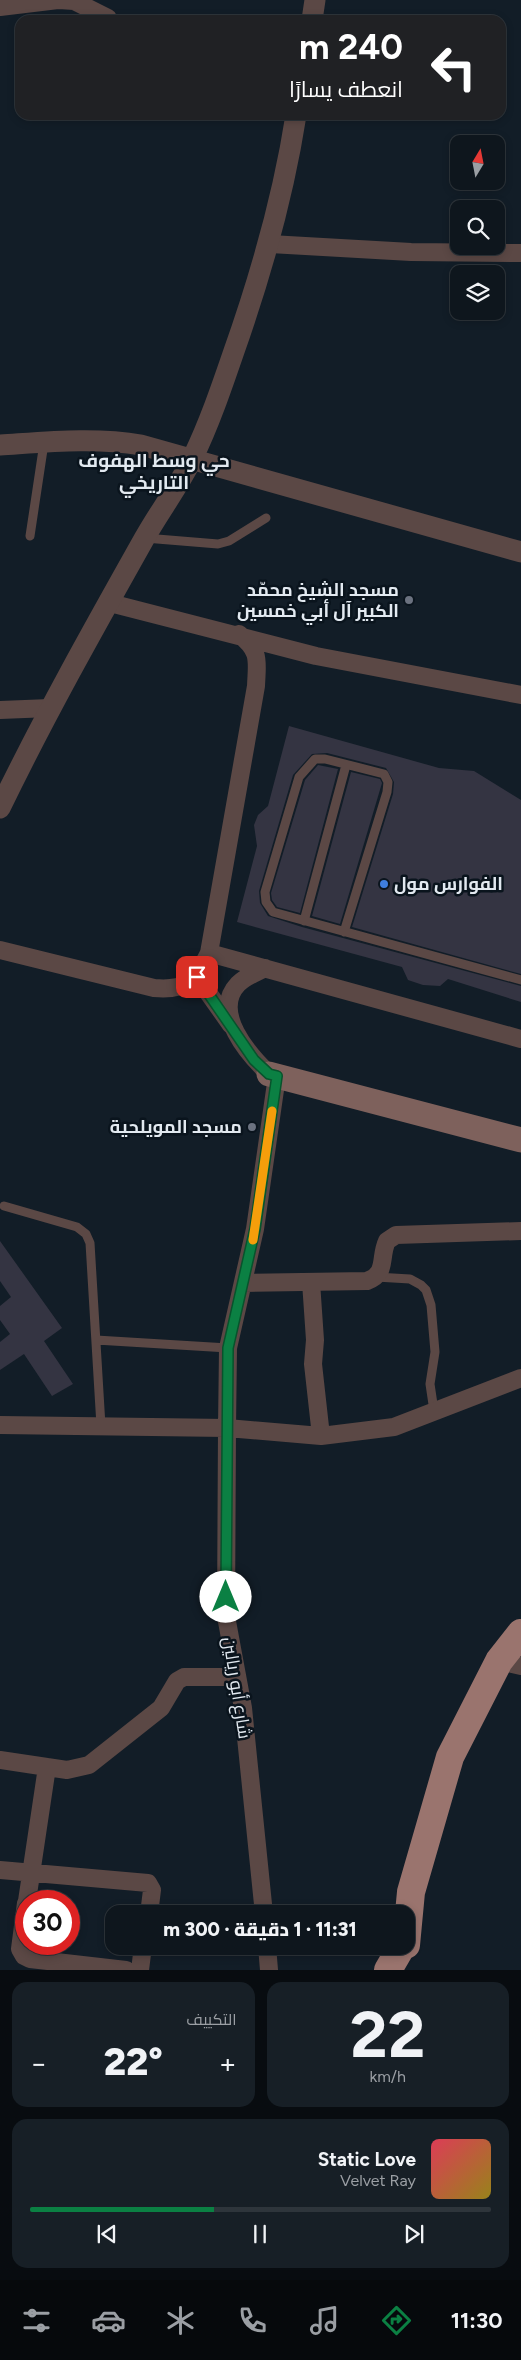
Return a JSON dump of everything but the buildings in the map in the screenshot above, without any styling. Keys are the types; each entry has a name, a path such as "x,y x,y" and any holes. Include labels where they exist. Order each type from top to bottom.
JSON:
{"main road":[{"path":"273,1075 521,1140"},
{"path":"410,1905 411,1892 450,1757 510,1663 521,1633"},
{"path":"388,1970 397,1955"},
{"path":"404,1970 405,1955"}],"street":[{"path":"0,6 59,0 74,1 102,15"},
{"path":"313,15 315,0"},
{"path":"0,808 50,708 145,538 192,459 211,416 270,244 287,171 295,120"},
{"path":"270,244 411,252 521,253"},
{"path":"0,445 119,441 141,444 521,552"},
{"path":"110,603 239,634 316,656 521,695"},
{"path":"0,950 154,988 170,990 186,985 197,977 209,953 256,686 257,660 252,645 239,634"},
{"path":"0,710 50,708"},
{"path":"209,953 521,1039"},
{"path":"233,1027 229,1016 229,1001 232,991 248,976 265,968"},
{"path":"197,977 254,1060 273,1075"},
{"name":"شارع أبو ريالين","path":"263,1905 243,1708 226,1616 227,1428 228,1348 255,1229 273,1075"},
{"path":"244,1283 367,1281 376,1277 381,1269 387,1241 396,1235 521,1231"},
{"path":"311,1282 315,1340 313,1364 321,1436"},
{"path":"0,1425 227,1428 321,1436 394,1427 521,1378"},
{"path":"0,1760 67,1770 89,1765 161,1708 177,1680 184,1677 237,1677"},
{"path":"28,1890 47,1767"},
{"path":"0,1870 148,1883 152,1890 150,1905"},
{"path":"23,1955 30,1959 126,1970"},
{"path":"140,1970 142,1955"},
{"path":"268,1955 269,1970"}],"lane":[{"path":"30,536 44,443"},
{"path":"145,538 218,544 229,541 266,518"},
{"path":"344,932 388,782 384,774 325,759 315,759 299,776 265,892 266,902 273,912 344,932 521,980"},
{"path":"304,921 346,765"},
{"path":"4,1206 77,1227 86,1234 90,1243 101,1426"},
{"path":"376,1277 410,1279 422,1285 426,1290 431,1306 435,1352 430,1384 434,1411"},
{"path":"96,1340 228,1348"}],"slow traffic":[{"path":"253,1240 272,1111"}],"place":[{"name":"مسجد الشيخ محمّد الكبير آل أبي خمسين","path":"409,600"},
{"name":"الفوارس مول","path":"384,884"},
{"name":"مسجد المويلحية","path":"252,1127"}],"district":[{"name":"حي وسط الهفوف التاريخي","path":"154,471"}],"route":[{"path":"197,977 254,1060 269,1074 277,1076 255,1229 228,1348 226,1597"}]}
